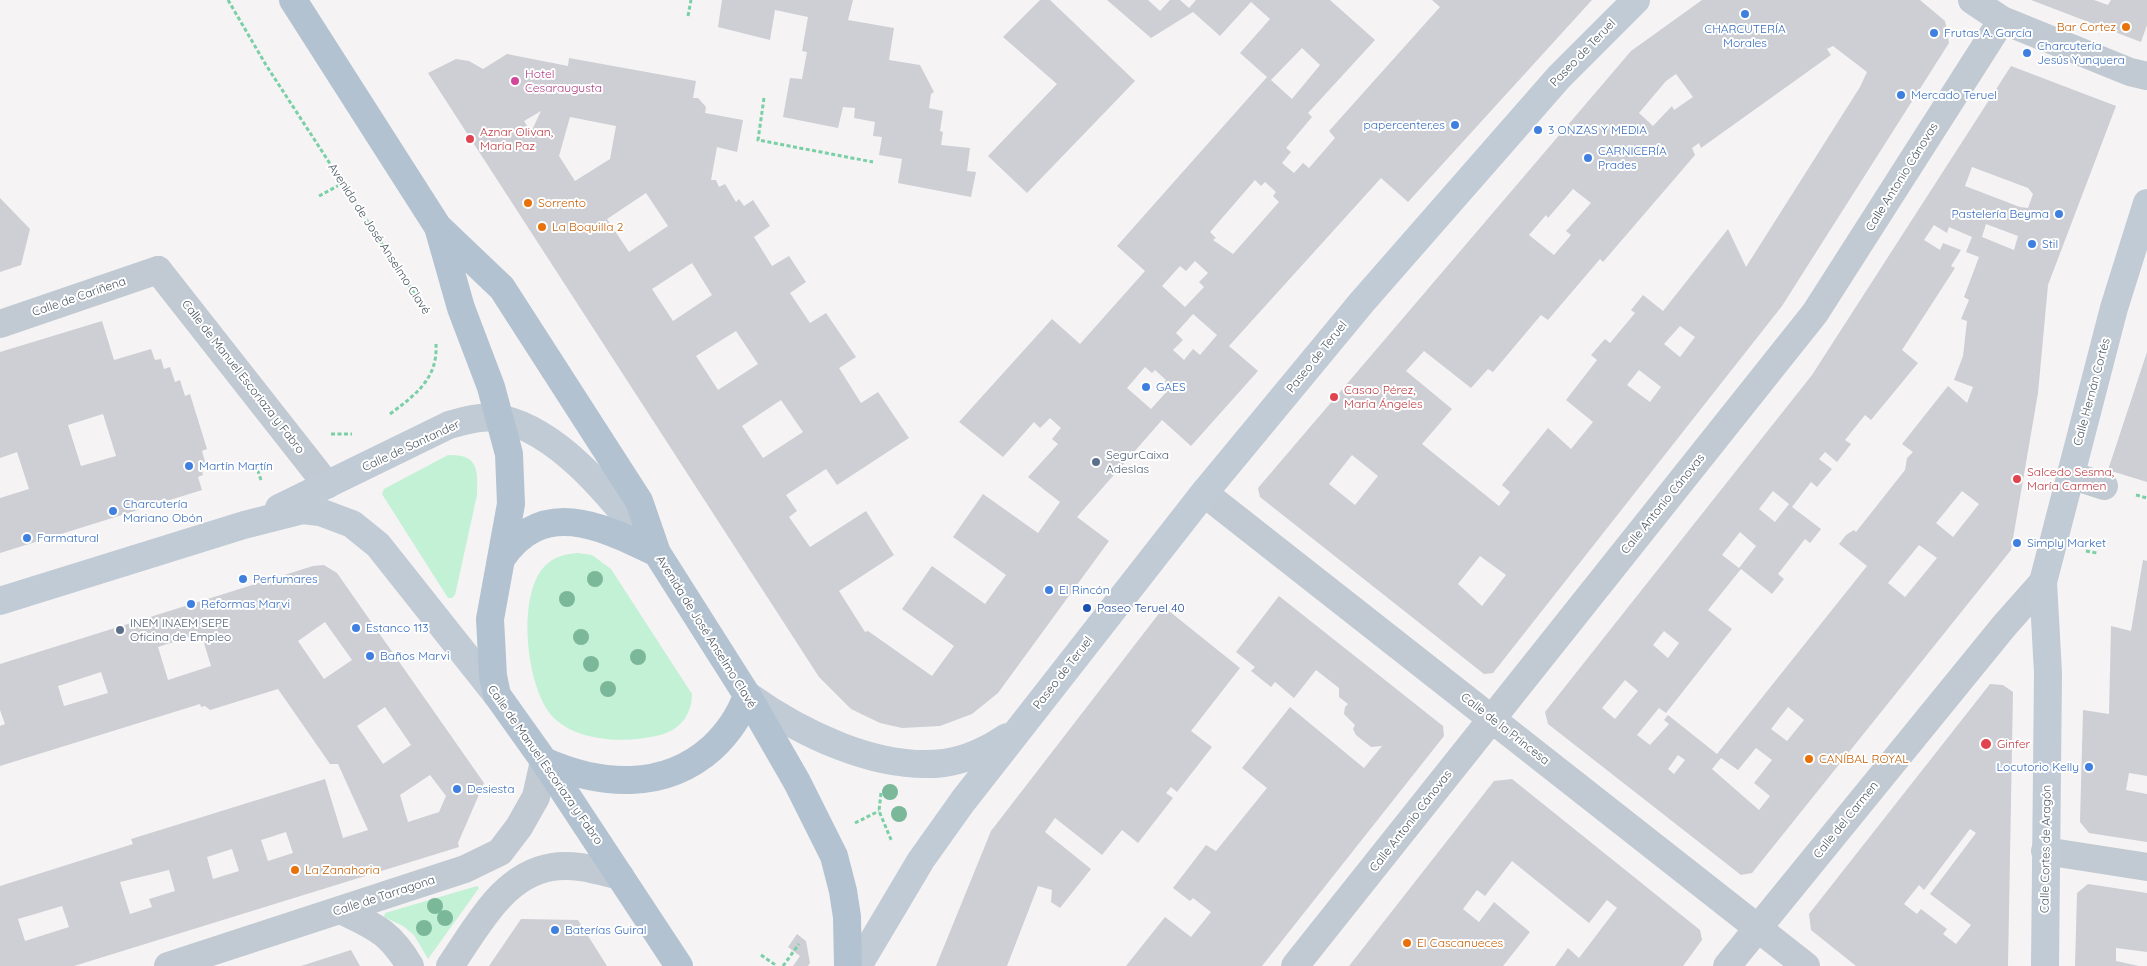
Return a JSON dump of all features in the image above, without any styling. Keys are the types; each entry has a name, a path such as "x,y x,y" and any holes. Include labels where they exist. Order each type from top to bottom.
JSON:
{"main road":[{"name":"Avenida de José Anselmo Clavé","path":"293,0 438,227 502,288 639,501 657,553 747,695 797,782 834,856 847,917 848,966"},
{"name":"Paseo de Teruel","path":"858,966 921,860 963,801 1204,493 1362,302 1559,77 1636,0"},
{"name":"Calle Hernán Cortés","path":"2043,582 2114,308 2147,203"},
{"name":"Avenida de José Anselmo Clavé","path":"438,227 461,308 484,364 501,418 509,454 512,489 490,619 493,676 498,695"},
{"name":"Calle de Santander","path":"244,525 449,425 472,418 501,418 521,426 548,442 590,474 657,553"},
{"name":"Calle de Santander","path":"0,601 244,525 303,510"},
{"name":"Calle de Manuel Escoriaza y Fabro","path":"303,510 336,517 352,524 378,545 498,695 544,761 679,966"},
{"path":"499,562 522,534 557,523 588,524 606,528 657,553"},
{"name":"Calle Cortes de Aragón","path":"2043,582 2048,673 2045,966"},
{"name":"Paseo de Teruel","path":"747,695 788,722 823,738 892,760 945,763 987,749 1017,731"},
{"path":"544,761 578,775 597,779 637,780 672,774 700,758 720,740 738,716 747,695"}],"street":[{"path":"1972,0 2002,20 2130,72 2147,76"},
{"name":"Calle Antonio Cánovas","path":"1296,966 1815,313 2002,20"},
{"name":"Calle de Cariñena","path":"0,324 158,270"},
{"name":"Calle de Manuel Escoriaza y Fabro","path":"158,270 327,486"},
{"path":"2070,475 2104,486"},
{"name":"Calle de la Princesa","path":"1204,493 1806,966"},
{"name":"Calle del Carmen","path":"1727,966 2004,626 2043,582"},
{"name":"Calle de Tarragona","path":"168,966 465,869 500,852 532,805 540,784 544,761"},
{"path":"2045,851 2147,867"},
{"path":"450,966 496,901 516,883 537,872 552,867 572,866 620,876"},
{"path":"342,910 379,928 390,938 410,966"}],"path":[{"name":"Avenida de José Anselmo Clavé","path":"228,0 266,65 430,318"},
{"path":"688,16 691,0"},
{"path":"764,98 758,140 873,162"},
{"path":"319,196 343,183"},
{"path":"382,420 414,396 429,380 435,360 436,340"},
{"path":"323,434 359,432"},
{"path":"263,481 258,474 259,469 272,460"},
{"path":"853,824 879,810 894,849"},
{"path":"783,966 799,944"},
{"path":"761,955 777,966"}],"green space":[{"path":"448,455 458,455 471,460 477,478 477,495 455,595 452,598 448,598 382,494 384,489"},
{"path":"578,553 592,555 611,569 692,694 686,716 671,731 656,736 630,740 603,739 576,732 564,726 554,718 544,705 531,665 528,641 528,617 531,596 537,577 547,564 561,556"},
{"path":"477,886 479,888 428,959 414,935 403,926 384,917 385,913"}],"building":[{"path":"722,0 853,0 848,20 894,28 889,60 920,65 934,92 931,94 929,108 943,111 940,131 943,132 941,145 970,148 967,171 976,172 971,197 898,183 902,159 879,155 882,137 873,136 875,122 854,118 855,108 843,107 838,128 783,117 790,78 802,79 807,52 802,51 808,17 775,10 770,40 718,27"},
{"path":"1040,0 1050,0 1135,81 1027,193 988,156 1057,84 1003,37"},
{"path":"1107,0 1148,0 1160,11 1170,0 1180,0 1189,8 1196,0 1330,0 1375,40 1308,113 1312,117 1286,148 1291,152 1282,163 1294,173 1303,163 1309,168 1335,138 1329,131 1440,7 1432,0 1592,0 1408,202 1381,178 1229,346 1258,371 1191,446 1162,420 1077,517 1109,541 998,693 972,714 940,726 902,728 880,723 851,709 819,677 428,73 456,59 469,61 483,69 507,54 568,66 569,58 696,81 693,98 698,98 706,107 705,113 743,120 737,152 717,147 711,180 716,180 719,187 725,184 736,202 739,199 744,206 753,200 770,226 754,237 772,266 789,256 806,282 790,293 810,323 826,313 856,357 839,368 861,403 878,392 909,438 837,485 826,469 786,495 797,511 789,517 810,547 866,511 894,555 839,591 865,632 868,631 932,676 954,646 902,609 932,566 985,604 1006,575 953,537 983,494 1038,533 1060,502 1028,477 1058,444 1052,439 1061,428 1050,418 1040,428 1034,422 1003,457 959,422 1052,319 1080,344 1145,271 1117,246 1267,77 1240,53 1270,19 1251,2 1220,36 1193,12 1151,38","holes":["1302,48 1320,65 1292,99 1271,80","541,111 531,132 524,121","570,117 616,126 610,159 575,181 559,156","1255,180 1261,186 1265,182 1276,192 1273,196 1279,202 1233,254 1213,240 1216,238 1210,232","646,193 668,226 629,252 607,219","1195,261 1208,273 1199,282 1204,287 1185,307 1162,286 1180,266 1186,271","692,263 712,295 673,321 652,289","1193,314 1217,335 1200,355 1193,349 1184,360 1173,350 1183,340 1176,333","736,331 758,364 718,390 696,356","1145,367 1152,373 1155,370 1166,380 1164,383 1170,388 1151,409 1127,388","781,400 803,432 763,458 742,426"]},
{"path":"1702,0 1920,0 1945,21 1949,43 1782,306 1493,673 1484,674 1260,497 1258,488 1631,51","holes":["1833,46 1867,72 1860,87 1746,267 1728,229 1663,311 1643,295 1631,310 1635,313 1610,343 1605,339 1591,355 1597,360 1566,400 1593,422 1571,449 1548,428 1502,485 1510,492 1499,506 1422,444 1452,409 1406,371 1424,351 1471,388 1488,369 1493,372 1541,315 1548,320 1600,259 1603,262 1695,155 1692,148 1699,143 1701,148 1831,55 1827,49","1676,74 1693,97 1674,110 1672,106 1653,126 1639,113 1666,81","1573,189 1591,203 1566,231 1571,235 1554,255 1529,235 1546,215 1548,218","1680,326 1695,337 1680,357 1664,344","1639,370 1661,387 1650,402 1627,385","1352,455 1378,476 1355,505 1329,484","1480,556 1506,575 1482,606 1458,584"]},
{"path":"2031,0 2094,0 2108,5 2111,0 2147,0 2147,25 2141,42"},
{"path":"2011,66 2116,106 2048,285 2038,393 2011,550 1752,873 1741,875 1548,724 1545,712 1812,375","holes":["1972,167 2028,188 2033,194 2028,208 2020,207 1965,186","1986,224 2018,236 2014,250 1982,237","1934,225 1947,233 1949,227 1972,237 1966,252 1979,257 1964,297 1969,300 1961,319 1967,321 1963,356 1954,380 1973,387 1967,403 1948,386 1902,444 1913,452 1907,458 1905,470 1856,532 1854,530 1846,535 1839,544 1867,566 1717,754 1668,715 1664,720 1669,724 1650,745 1637,735 1659,708 1666,713 1732,629 1708,610 1741,569 1772,594 1784,579 1778,574 1805,539 1810,543 1821,529 1792,507 1811,482 1817,487 1832,469 1819,459 1825,452 1837,462 1851,444 1845,440 1865,415 1871,420 1918,363 1902,350 1955,268 1951,266 1961,250 1943,243 1940,250 1924,240","1773,491 1789,504 1775,522 1759,509","1962,491 1979,504 1953,537 1936,523","1740,532 1756,546 1739,568 1722,555","1919,545 1937,558 1905,597 1888,583","1664,631 1679,643 1668,658 1653,645","1625,680 1638,691 1615,719 1602,708","1788,707 1804,720 1787,741 1771,729","1756,748 1772,760 1754,783 1770,796 1759,810 1712,769 1721,758 1738,770","1678,755 1685,760 1674,774 1668,769"]},
{"path":"0,198 30,229 21,265 0,272"},
{"path":"102,321 114,360 151,349 155,360 161,359 164,369 170,367 175,382 180,380 185,396 190,394 207,449 202,451 206,465 201,467 203,475 198,477 202,490 0,553 0,498 29,489 17,452 0,458 0,352","holes":["103,414 116,456 81,466 68,425"]},
{"path":"2147,352 2147,482 2108,470"},
{"path":"2143,560 2147,561 2147,776 2129,773 2126,790 2147,794 2147,842 2089,833 2080,822 2083,710 2109,714 2111,626 2131,631"},
{"path":"324,565 337,573 484,783 458,843 459,847 74,966 0,966 0,886 133,844 131,839 325,779 343,838 368,830 338,764 330,764 278,689 210,710 205,706 201,707 200,704 0,766 0,726 5,724 0,710 0,664 313,566","holes":["325,622 352,660 324,679 298,641","201,633 211,666 168,680 158,647","101,672 108,693 64,706 58,686","385,707 411,745 383,764 357,726","430,775 446,796 439,812 408,822 400,795","286,832 293,853 268,861 261,840","232,849 239,871 213,879 207,857","169,870 175,891 149,899 152,907 130,914 120,882","62,906 69,927 25,941 18,919"]},
{"path":"1279,596 1443,726 1444,736 1262,966 1126,966 1165,917 1191,937 1211,912 1193,898 1190,901 1173,888 1206,845 1216,851 1267,788 1242,768 1290,707 1364,768 1382,746 1371,747 1356,735 1353,729 1355,725 1344,714 1345,707 1348,704 1339,697 1339,688 1316,670 1294,698 1275,682 1271,687 1251,671 1255,667 1236,652"},
{"path":"1164,607 1240,668 1191,731 1212,747 1177,792 1171,787 1166,793 1173,798 1138,843 1122,830 1102,855 1055,818 1045,832 1091,869 1060,908 1051,902 1052,890 1038,886 1007,966 936,966 991,831"},
{"path":"1990,684 2003,685 2013,692 2008,966 1856,966 1811,930 1809,914","holes":["1970,829 1976,833 1930,894 1971,925 1956,944 1943,934 1947,929 1921,909 1917,914 1904,904 1919,885 1924,890"]},
{"path":"1512,779 1700,930 1702,940 1683,966 1555,966 1568,948 1579,958 1617,908 1607,900 1589,923 1512,861 1485,896 1477,890 1463,909 1479,922 1494,902 1530,932 1503,966 1349,966 1494,781"},
{"path":"2088,884 2147,893 2147,952 2116,948 2116,961 2139,966 2075,966 2077,893"},
{"path":"521,919 578,920 607,966 489,966"},
{"path":"797,934 806,941 810,963 808,966 793,966 800,956 788,947"},
{"path":"351,950 360,966 301,966"}],"place":[{"name":"CHARCUTERÍA Morales","path":"1745,14"},
{"name":"Bar Cortez","path":"2126,27"},
{"name":"Frutas A. García","path":"1934,33"},
{"name":"Charcutería Jesús Yunquera","path":"2027,53"},
{"name":"Hotel Cesaraugusta","path":"515,81"},
{"name":"Mercado Teruel","path":"1901,95"},
{"name":"papercenter.es","path":"1455,125"},
{"name":"3 ONZAS Y MEDIA","path":"1538,130"},
{"name":"Aznar Olivan, María Paz","path":"470,139"},
{"name":"CARNICERÍA Prades","path":"1588,158"},
{"name":"Sorrento","path":"528,203"},
{"name":"Pastelería Beyma","path":"2059,214"},
{"name":"La Boquilla 2","path":"542,227"},
{"name":"Stil","path":"2032,244"},
{"name":"GAES","path":"1146,387"},
{"name":"Casao Pérez, María Ángeles","path":"1334,397"},
{"name":"SegurCaixa Adeslas","path":"1096,462"},
{"name":"Martín Martín","path":"189,466"},
{"name":"Salcedo Sesma, María Carmen","path":"2017,479"},
{"name":"Charcutería Mariano Obón","path":"113,511"},
{"name":"Farmatural","path":"27,538"},
{"name":"Simply Market","path":"2017,543"},
{"name":"Perfumares","path":"243,579"},
{"name":"El Rincón","path":"1049,590"},
{"name":"Reformas Marvi","path":"191,604"},
{"name":"Paseo Teruel 40","path":"1087,608"},
{"name":"Estanco 113","path":"356,628"},
{"name":"INEM INAEM SEPE Oficina de Empleo","path":"120,630"},
{"name":"Baños Marvi","path":"370,656"},
{"name":"Ginfer","path":"1986,744"},
{"name":"CANÍBAL ROYAL","path":"1809,759"},
{"name":"Locutorio Kelly","path":"2089,767"},
{"name":"Desiesta","path":"457,789"},
{"name":"La Zanahoria","path":"295,870"},
{"name":"Baterías Guiral","path":"555,930"},
{"name":"El Cascanueces","path":"1407,943"}]}
